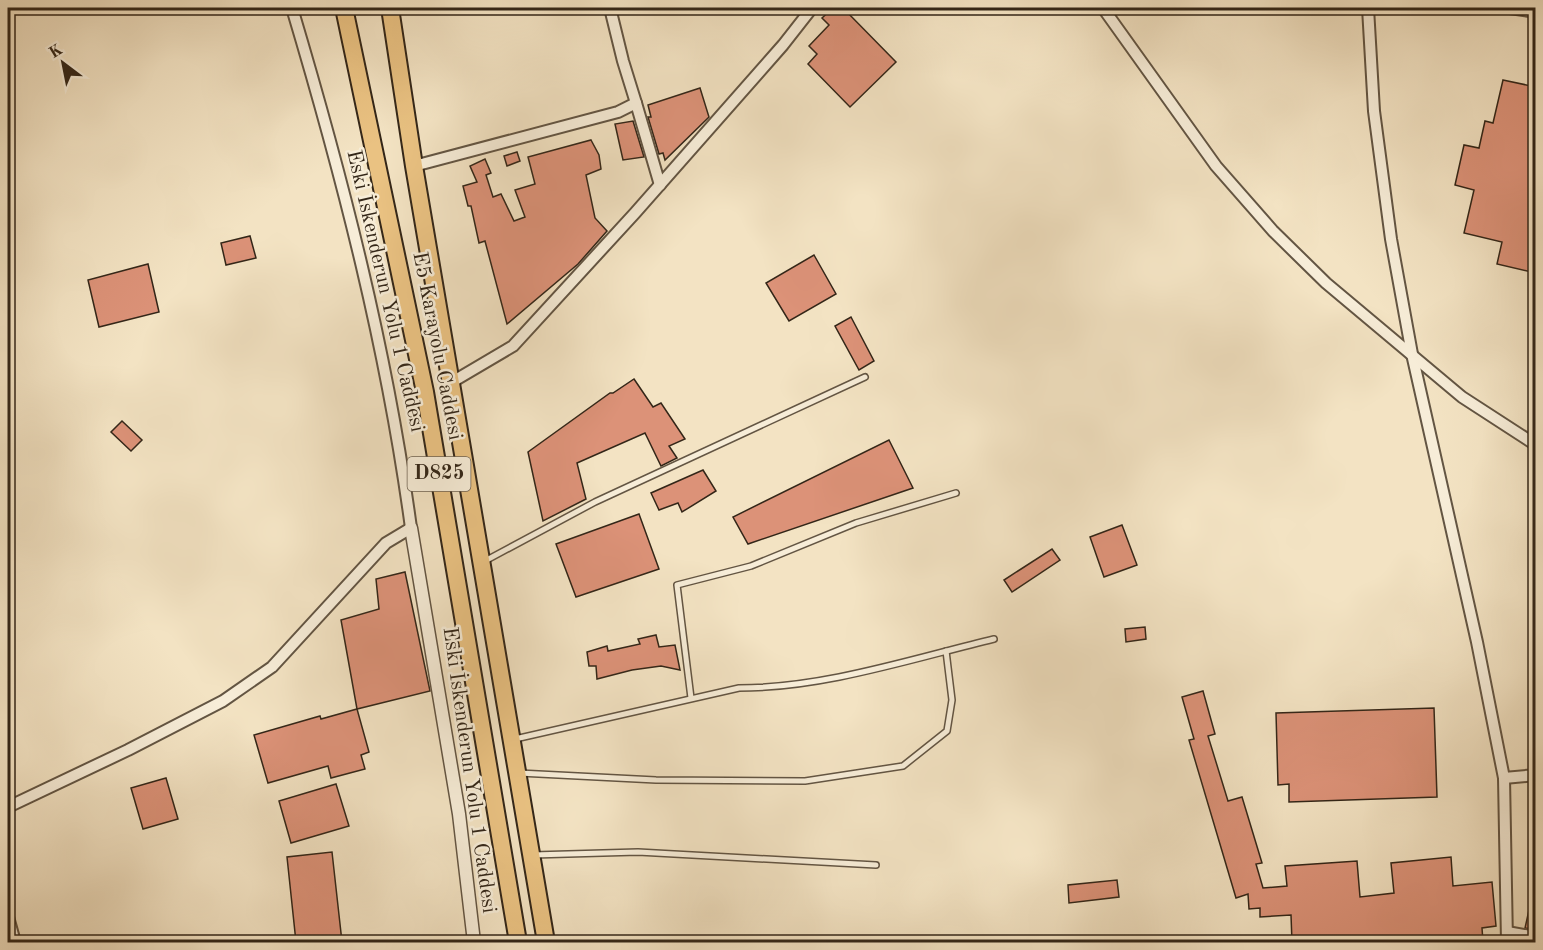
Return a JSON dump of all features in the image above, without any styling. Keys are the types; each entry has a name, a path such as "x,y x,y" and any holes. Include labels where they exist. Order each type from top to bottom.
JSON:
{"highway":[{"name":"E5 Karayolu Caddesi","path":"344,8 425,392 518,942"},
{"name":"E5 Karayolu Caddesi","path":"390,8 414,166 546,942"}],"street":[{"name":"Eski İskenderun Yolu 1 Caddesi","path":"292,8 355,229 398,435 411,528 459,814 474,942"},
{"path":"610,8 623,61 660,185"},
{"path":"452,382 513,346 660,185 783,45 812,8"},
{"path":"1102,8 1216,166 1273,231 1326,283 1462,397 1536,445"},
{"path":"1368,8 1374,111 1391,239 1412,354 1477,642 1504,778 1507,937 1536,937"},
{"path":"1510,8 1536,12"},
{"path":"414,166 618,112 636,103"},
{"path":"8,807 128,750 223,701 272,667 386,543 411,528"},
{"path":"1504,778 1536,775"},
{"path":"8,917 15,942"}],"lane":[{"path":"83,10 93,8"},
{"path":"482,562 595,502 865,377"},
{"path":"691,698 677,585 751,566 856,523 956,493"},
{"path":"512,740 738,688 772,688 839,676 994,639"},
{"path":"518,773 656,780 805,781 903,766 947,731 952,700 946,651"},
{"path":"531,855 638,852 876,865"}],"building":[{"path":"833,8 843,8 896,62 850,107 808,64 817,54 809,46 829,25 822,18"},
{"path":"1503,80 1536,87 1536,273 1497,264 1502,242 1464,233 1474,190 1455,185 1464,145 1479,148 1485,121 1493,123"},
{"path":"700,88 709,117 665,160 663,153 659,154 648,117 651,117 648,105"},
{"path":"633,121 644,157 623,160 615,124"},
{"path":"591,140 599,155 601,169 586,175 595,218 607,231 578,264 507,324 485,241 479,243 471,206 468,206 463,186 477,182 470,166 485,159 491,173 486,175 493,197 501,194 514,221 525,217 515,190 535,184 528,157"},
{"path":"517,152 520,161 507,166 504,156"},
{"path":"250,236 256,258 226,265 221,243"},
{"path":"814,255 836,294 789,321 766,283"},
{"path":"148,264 159,312 99,327 88,280"},
{"path":"851,317 874,361 859,370 835,326"},
{"path":"634,379 653,407 661,403 685,439 669,446 677,458 661,466 645,433 577,463 586,499 543,521 528,452 610,393"},
{"path":"122,421 142,440 131,451 111,432"},
{"path":"889,440 913,488 748,544 733,517"},
{"path":"703,470 716,491 682,512 678,503 659,510 651,493"},
{"path":"639,514 659,569 576,597 556,544"},
{"path":"1122,525 1137,565 1104,577 1090,537"},
{"path":"1052,549 1060,560 1012,592 1004,580"},
{"path":"405,572 430,691 357,709 341,620 379,609 376,579"},
{"path":"1145,627 1146,639 1126,642 1125,629"},
{"path":"656,635 659,647 675,645 680,670 661,666 632,670 597,679 596,666 589,666 587,652 607,646 608,651 640,644 638,639"},
{"path":"1203,691 1215,734 1208,736 1228,801 1242,797 1262,863 1256,864 1263,888 1287,886 1285,866 1357,861 1360,897 1394,893 1391,863 1451,857 1453,886 1492,882 1496,926 1482,928 1483,942 1292,942 1291,915 1260,917 1260,908 1249,909 1248,894 1236,898 1189,740 1194,739 1182,697"},
{"path":"1434,708 1437,797 1289,802 1289,784 1278,785 1276,713"},
{"path":"357,709 369,752 361,755 365,769 331,778 328,766 268,783 254,735 320,716 321,719"},
{"path":"166,778 178,819 143,829 131,788"},
{"path":"336,784 349,826 291,843 279,801"},
{"path":"332,852 342,942 296,942 287,857"},
{"path":"1117,880 1119,897 1069,903 1068,885"},
{"path":"1531,901 1536,902 1536,929 1525,928"}]}
